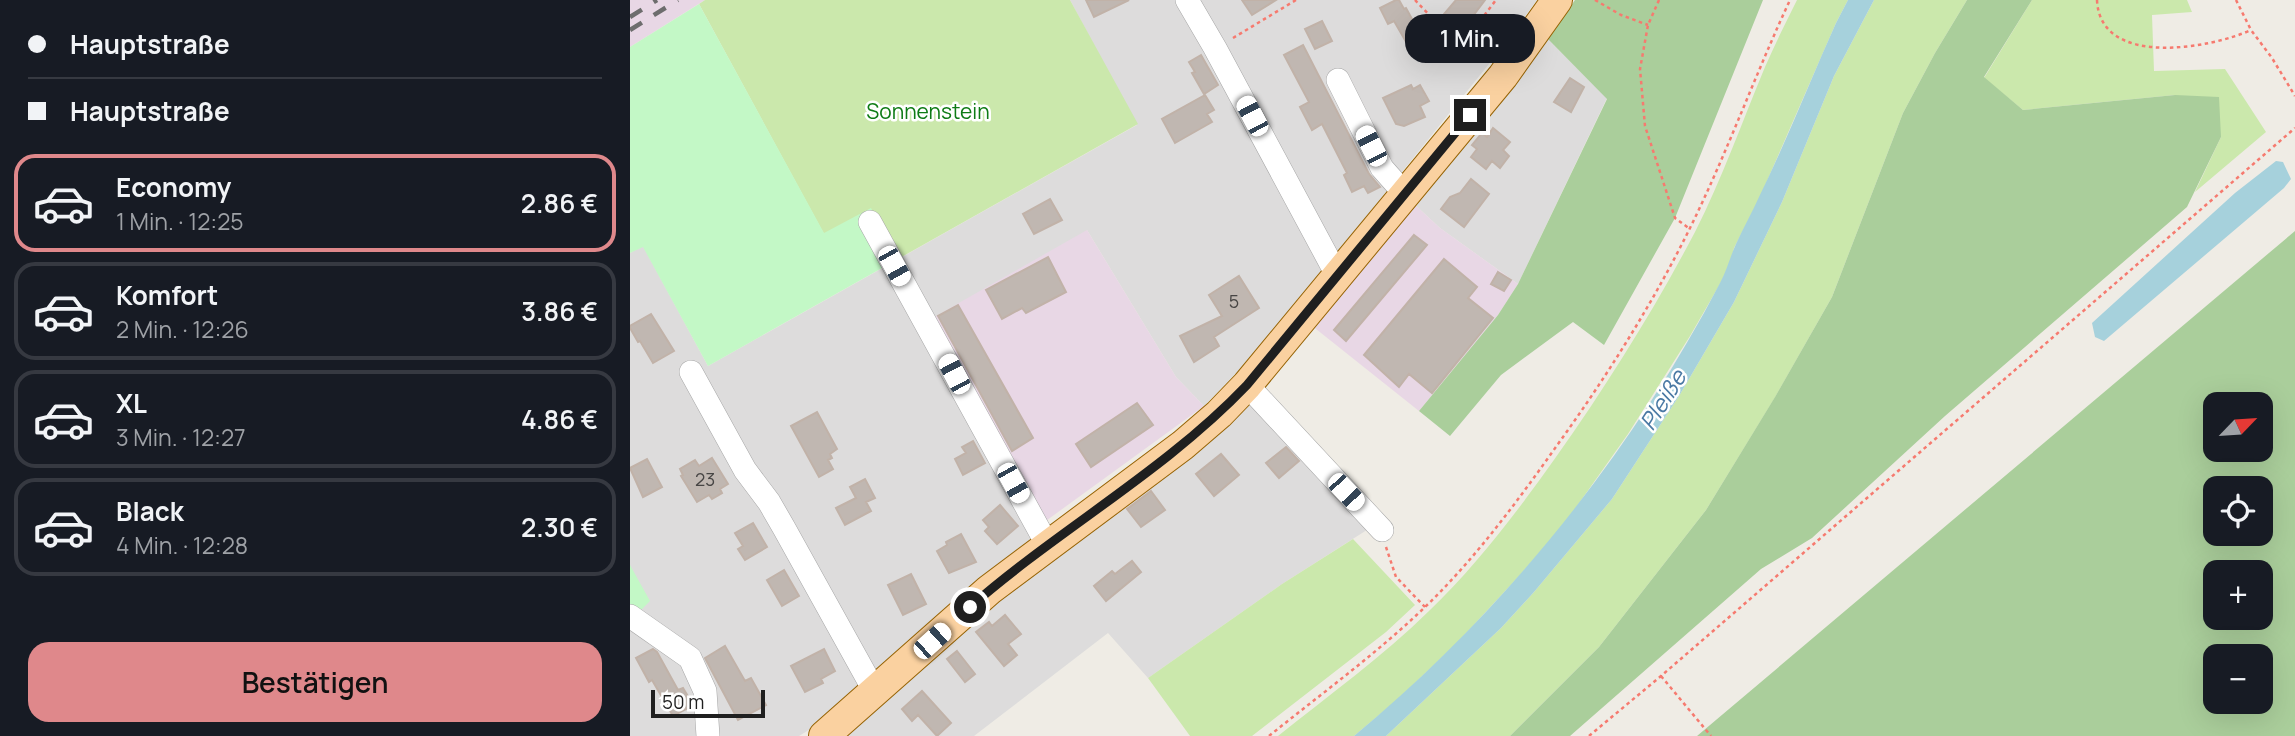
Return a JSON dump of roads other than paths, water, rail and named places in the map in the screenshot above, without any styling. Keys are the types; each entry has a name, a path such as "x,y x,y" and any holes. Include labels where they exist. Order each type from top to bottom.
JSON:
{"main road":[{"path":"824,736 989,590 1183,445 1219,414 1247,385 1503,76 1556,0"}],"street":[{"path":"1187,0 1337,275"},
{"path":"1338,80 1382,168 1405,194"},
{"path":"870,222 1048,546"},
{"path":"691,372 745,470 784,528 875,692"},
{"path":"1247,385 1382,530"},
{"path":"630,616 690,658 705,691 708,736"}],"water":[{"name":"Pleiße","path":"1848,0 1874,0 1834,76 1782,202 1734,302 1679,396 1612,499 1501,628 1386,736 1354,736 1409,688 1512,584 1604,470 1646,410 1722,278"},
{"path":"2276,161 2283,162 2291,179 2284,188 2104,341 2095,337 2092,323 2235,193"}],"railway":[{"path":"630,17 657,0"},
{"path":"630,30 678,0"}],"park label":[{"name":"Sonnenstein","path":"928,112"}]}
